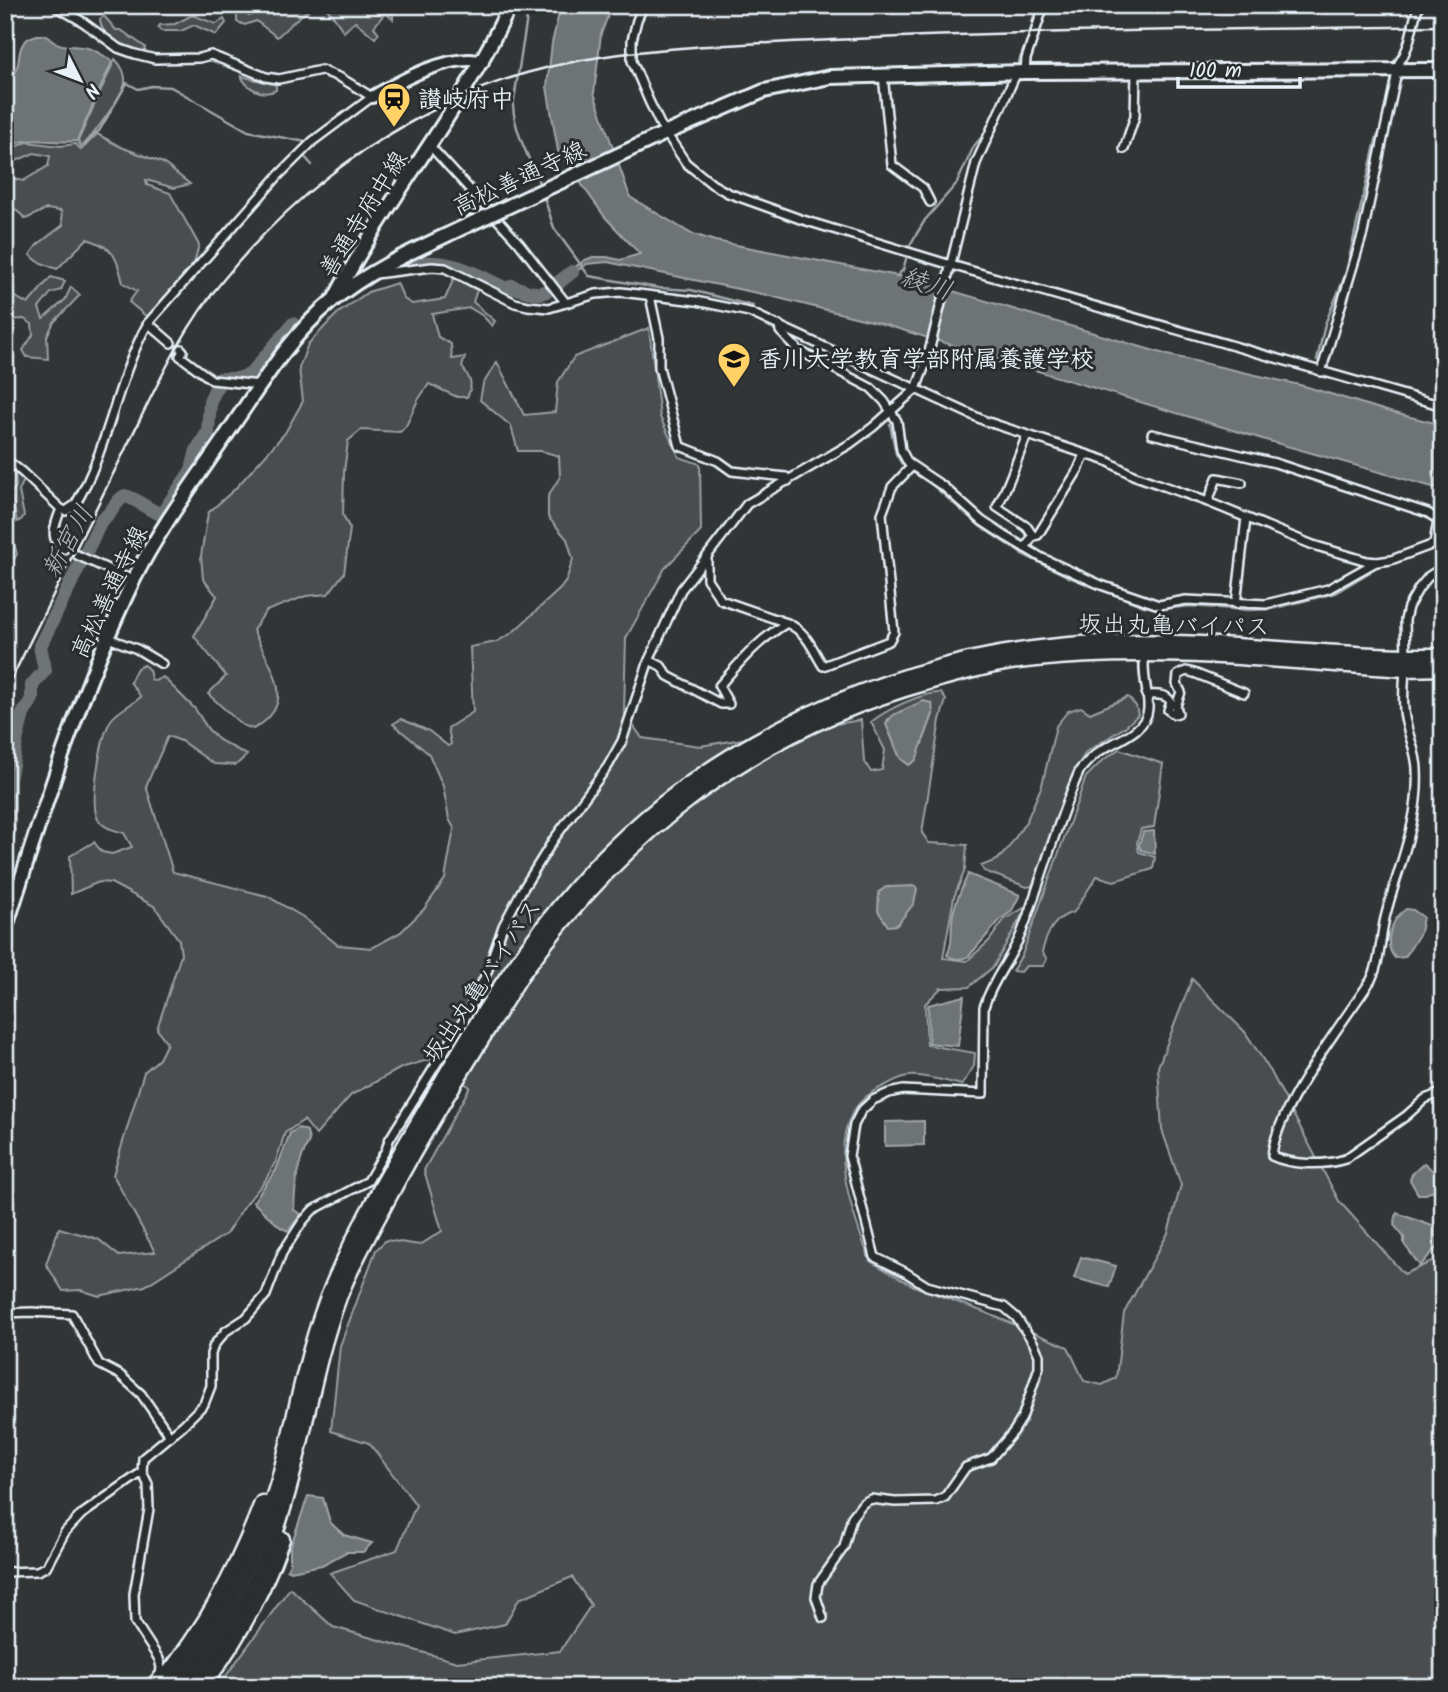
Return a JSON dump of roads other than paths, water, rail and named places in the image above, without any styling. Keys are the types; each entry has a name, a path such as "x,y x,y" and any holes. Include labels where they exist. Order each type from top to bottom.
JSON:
{"highway":[{"name":"坂出丸亀バイパス","path":"906,687 987,656 1084,644 1184,643 1443,667"},
{"name":"坂出丸亀バイパス","path":"172,1687 219,1622 242,1581 257,1545 277,1486 305,1367 332,1287 368,1210 477,1022 519,958 603,859 654,812 736,753 822,708 990,666 1034,659 1145,654 1406,663 1443,656"},
{"name":"坂出丸亀バイパス","path":"187,1687 234,1623 274,1537 330,1323 359,1253 477,1022"},
{"path":"158,1687 211,1616 233,1575 268,1486 283,1425 305,1367"},
{"path":"202,1687 243,1627 273,1564 297,1492 304,1458 311,1391"}],"main road":[{"name":"善通寺府中線","path":"334,300 355,261 431,147 483,62 510,5"},
{"name":"高松善通寺線","path":"5,930 64,747 92,674 152,547 291,343 334,300 370,274 663,134 765,91 830,77 1443,70"},
{"path":"355,261 357,268 370,274"},
{"path":"5,1673 7,1687"}],"street":[{"path":"54,5 118,48 135,54 155,59 199,58 211,55 266,77 279,79 321,70 341,78 372,97"},
{"path":"644,5 632,40 632,61 663,134 686,163 728,193 800,219 951,265 1443,406"},
{"path":"147,1687 160,1674 162,1668 135,1622 134,1594 149,1508 148,1484 142,1472 143,1458 170,1436 208,1397 214,1345 226,1331 246,1318 266,1295 282,1253 303,1221 313,1210 368,1181 389,1140 477,1022 487,972 503,926 554,839 608,766 622,741 649,660 681,590 747,504 850,444 916,389 927,360 976,163 1020,73 1044,5"},
{"path":"1321,372 1363,233 1399,63 1405,55 1413,32 1419,5"},
{"path":"5,459 61,509 66,511 75,505 83,493 103,444 135,345 148,323 287,167 313,141 372,97 409,78 446,64 464,59 483,62"},
{"path":"1124,149 1137,125 1136,72"},
{"path":"883,75 892,165 923,188 930,202"},
{"path":"431,147 519,243 566,303"},
{"path":"370,274 445,268 515,303 549,308 596,295 621,292 730,307 779,325 985,421 1107,461 1133,475 1313,545 1377,562 1391,560 1434,544 1443,544"},
{"path":"650,296 659,338 659,367 680,446 718,461 732,471 786,477 788,481"},
{"path":"148,323 171,343"},
{"path":"779,325 780,331 798,350 872,388 897,421 901,450 910,468 944,487 982,521 1025,548 1101,585 1159,605 1185,600 1266,604 1328,589 1377,562"},
{"path":"181,349 183,351 180,356 212,380 260,385"},
{"path":"1153,434 1275,463 1428,513 1438,520 1434,544"},
{"path":"1027,435 997,507 1027,527 1033,536"},
{"path":"1025,548 1033,536 1038,535 1085,454"},
{"path":"707,558 707,579 721,600 800,629 823,666 889,641 894,632 882,513 892,488 910,468"},
{"path":"1208,502 1217,478 1242,483"},
{"path":"61,509 53,539 55,544 64,549"},
{"path":"1237,604 1246,518"},
{"path":"81,557 134,581"},
{"path":"1443,567 1429,576 1419,588 1408,607 1405,620 1406,663 1403,698 1405,718 1418,768 1417,795 1407,843 1382,931 1379,965 1291,1104 1273,1141 1272,1156 1300,1163 1345,1159 1406,1116 1425,1099 1443,1092"},
{"path":"649,660 661,666 668,676 721,704 729,704 719,686 761,640 787,623"},
{"path":"108,638 137,649 162,664"},
{"path":"823,1618 816,1597 818,1584 844,1547 857,1508 871,1499 908,1502 936,1501 945,1497 966,1467 990,1458 1014,1431 1022,1418 1039,1367 1039,1355 1033,1342 1016,1317 1004,1307 927,1286 875,1257 849,1156 854,1125 861,1111 873,1100 889,1093 922,1089 982,1094 984,1007 993,982 1020,936 1080,770 1089,759 1136,729 1145,719 1148,710 1143,675 1145,654"},
{"path":"1146,695 1168,698 1171,702 1168,710 1174,714 1178,713 1176,706 1181,692 1177,684 1178,675 1186,671 1244,693"},
{"path":"5,1313 72,1314 99,1364 120,1375 141,1394 170,1436"},
{"path":"5,1572 37,1571 46,1567 65,1532 73,1523 142,1472"}],"waterway":[{"path":"529,5 513,106 520,137 541,188"},
{"path":"1032,22 1037,5"},
{"path":"1017,67 1027,40"},
{"path":"1317,360 1325,324 1345,276 1391,78"},
{"path":"85,146 99,131 127,83 138,89 152,86 171,87 248,131 306,142 303,147"},
{"path":"910,245 925,220 957,183 1006,89"},
{"path":"303,155 312,165"},
{"path":"543,194 554,228 589,276 658,288 691,290 753,306"},
{"name":"綾川","path":"896,277 903,270 906,259"},
{"name":"新宮川","path":"418,263 455,266 509,290 512,286 532,293 550,289 572,272"},
{"name":"新宮川","path":"5,847 9,832 9,781 17,737 23,714 32,699 32,685 45,670 40,646 102,519 125,496 162,514 192,470 197,450 208,432 210,401 220,379 238,379 250,375 293,324"},
{"path":"890,424 896,454 902,464 929,482 981,527 1022,554 1069,577 1144,606 1162,609 1190,606 1271,609 1335,593 1370,572"}],"railway":[{"path":"5,692 157,386 208,299 274,224 328,177 386,136 452,101 497,82 543,68 591,58 687,47 985,34 1443,26"}],"place":[{"name":"讃岐府中","path":"394,129"},
{"name":"香川大学教育学部附属養護学校","path":"734,389"}]}
